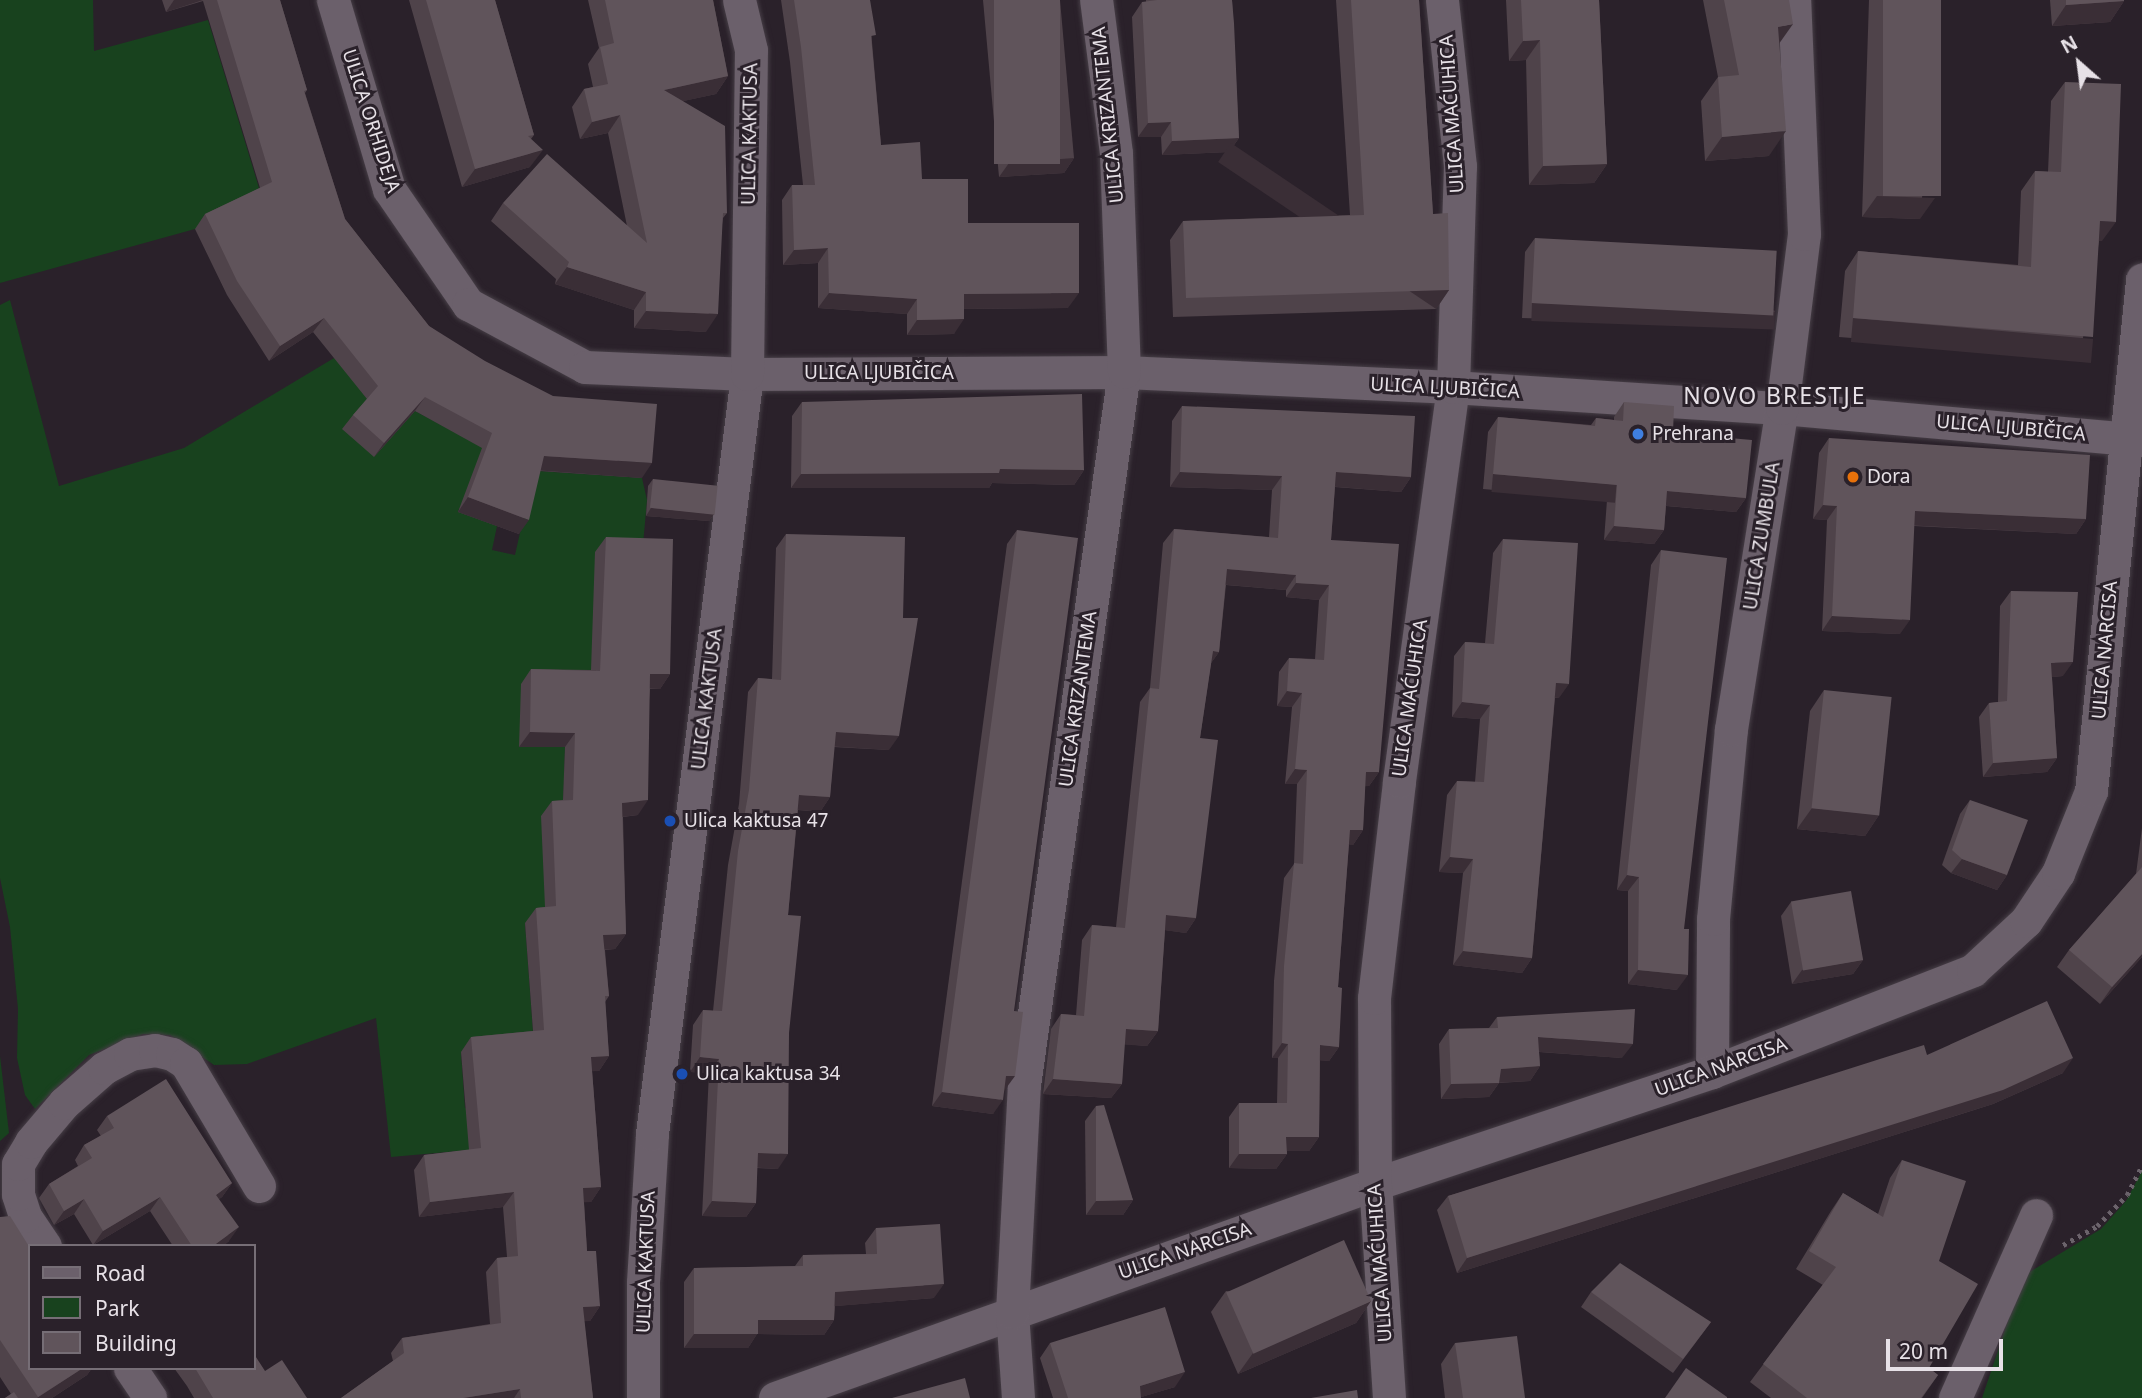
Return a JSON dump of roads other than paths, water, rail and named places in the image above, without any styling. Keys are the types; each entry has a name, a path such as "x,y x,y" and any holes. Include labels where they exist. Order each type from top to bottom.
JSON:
{"street":[{"name":"ULICA ORHIDEJA","path":"333,0 389,189 468,304 585,367 747,374"},
{"name":"ULICA KAKTUSA","path":"643,1398 643,1282 652,1134 747,374 751,50 739,0"},
{"name":"ULICA KRIZANTEMA","path":"1018,1398 1012,1312 1024,1085 1124,372 1116,153 1097,0"},
{"name":"ULICA MAĆUHICA","path":"1389,1398 1375,1184 1374,998 1399,781 1453,387 1460,166 1443,0"},
{"name":"ULICA ZUMBULA","path":"1712,1072 1713,919 1731,729 1782,408 1804,234 1794,0"},
{"name":"ULICA NARCISA","path":"775,1398 1375,1184 1712,1072 1973,970 2026,921 2059,873 2091,791 2133,439 2142,280"},
{"name":"ULICA LJUBIČICA","path":"747,374 1124,372 1453,387 1782,408 2133,439"},
{"path":"44,1244 21,1205 18,1194 19,1164 31,1142 64,1103 104,1068 130,1054 155,1050 172,1054 186,1063 260,1186"},
{"path":"1955,1398 2036,1215"},
{"path":"131,1370 150,1398"}],"place":[{"name":"Prehrana","path":"1638,434"},
{"name":"Dora","path":"1853,477"},
{"name":"Ulica kaktusa 47","path":"670,821"},
{"name":"Ulica kaktusa 34","path":"682,1074"}],"district":[{"name":"NOVO BRESTJE","path":"1775,395"}]}
